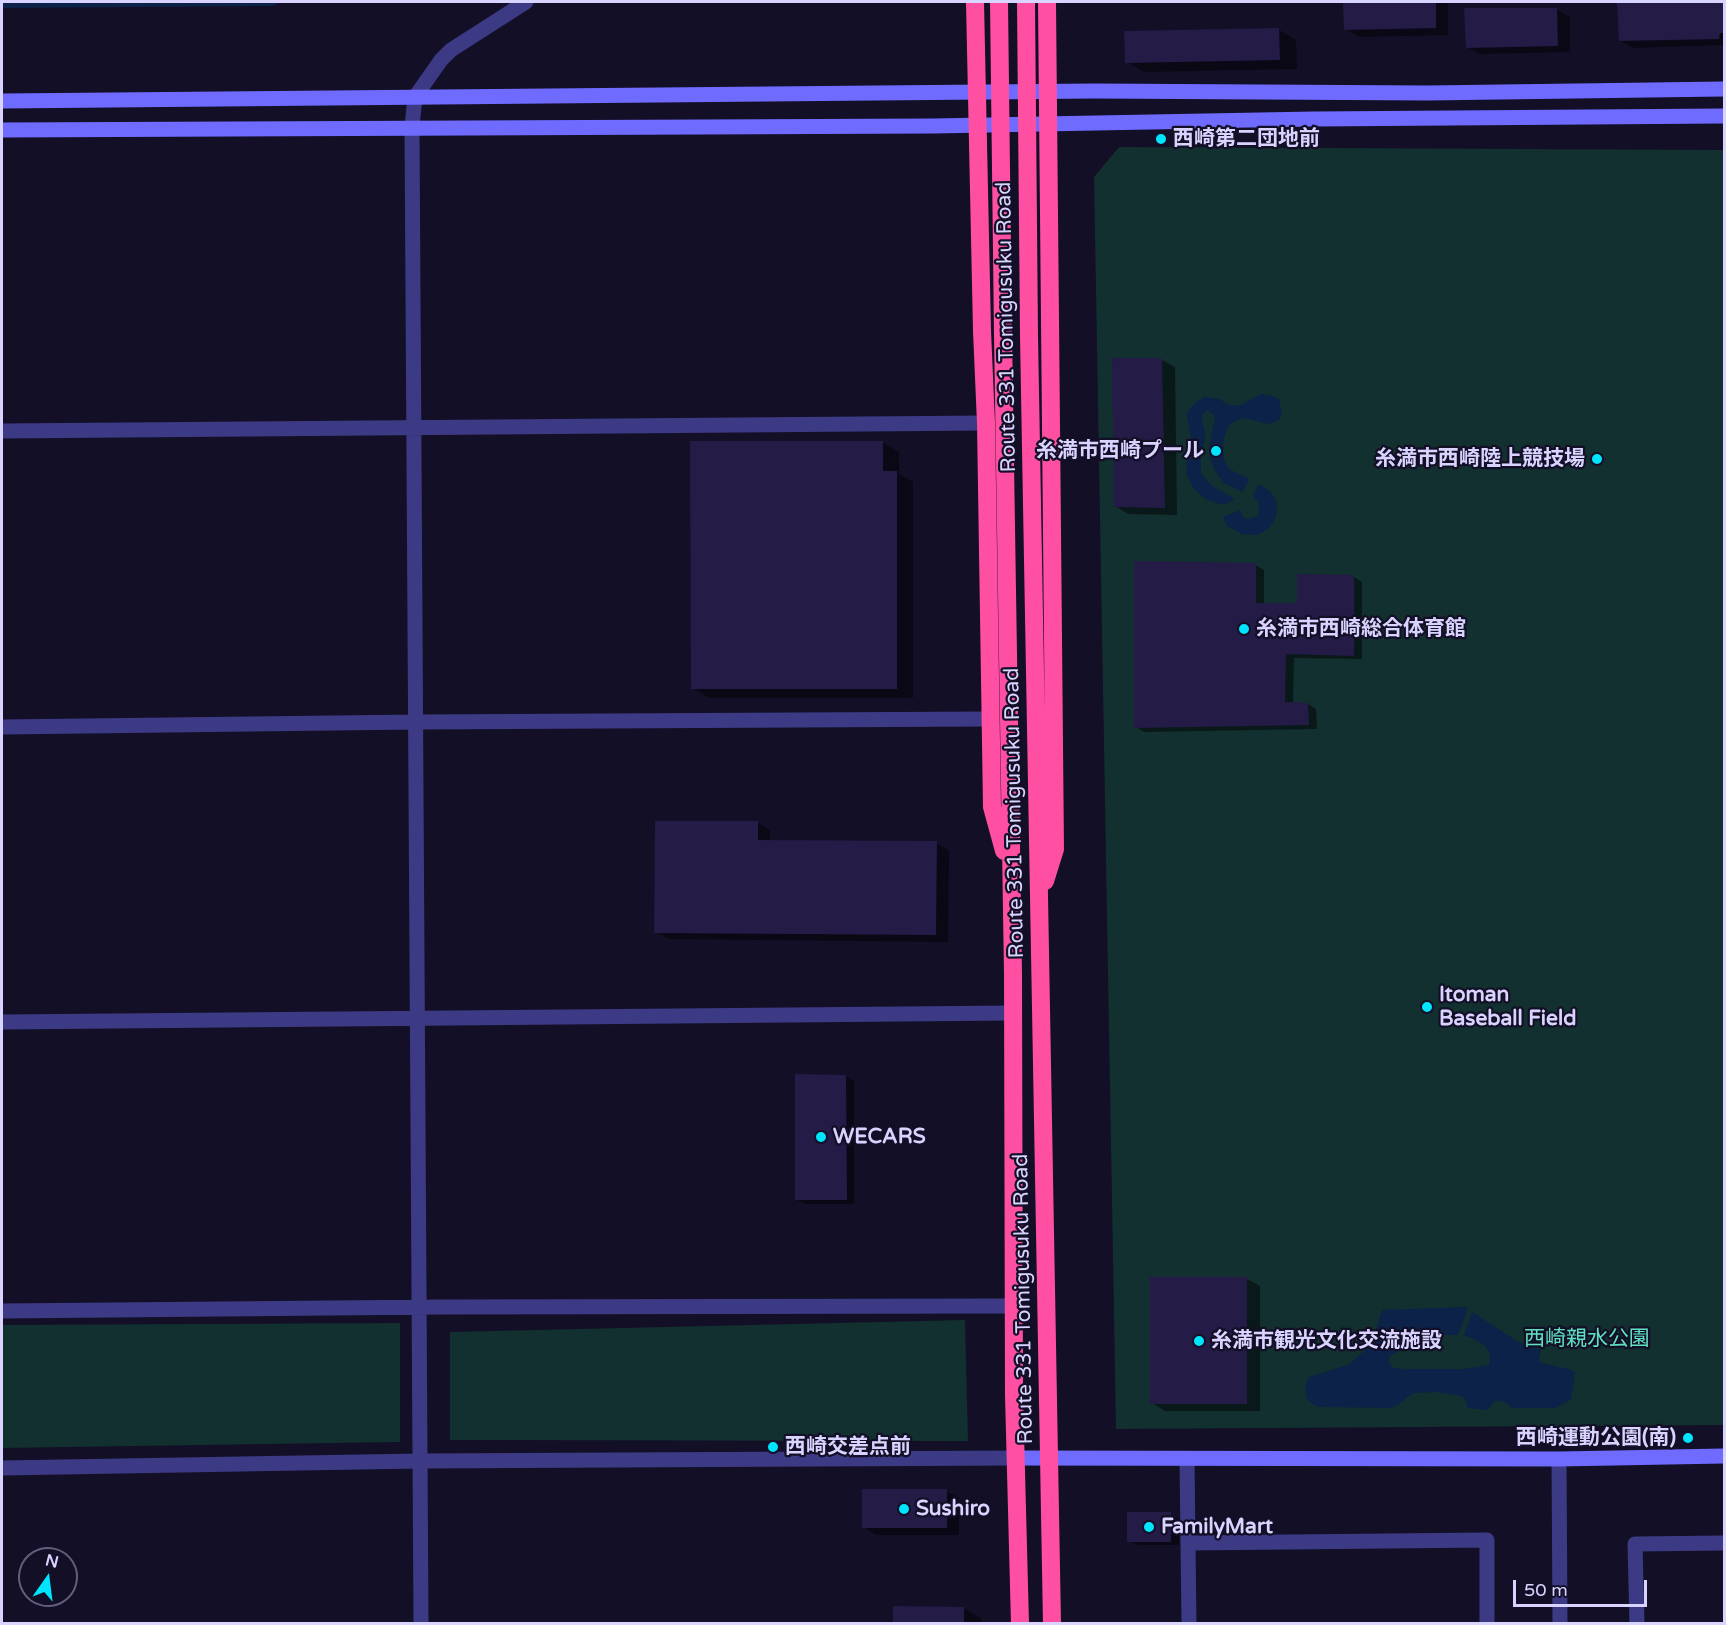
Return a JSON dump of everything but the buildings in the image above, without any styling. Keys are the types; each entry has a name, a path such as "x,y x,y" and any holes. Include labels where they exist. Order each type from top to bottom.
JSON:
{"highway":[{"path":"975,2 986,423 992,807 1011,876"},
{"name":"Route 331 Tomigusuku Road","path":"999,2 1013,1013 1015,1458 1020,1623"},
{"name":"Route 331 Tomigusuku Road","path":"1026,2 1029,336 1053,1621"},
{"path":"1040,897 1055,849 1047,2"}],"street":[{"path":"421,1623 412,127 416,97 441,60 451,50 526,2"},
{"path":"2,101 976,92 1427,93 1725,89"},
{"path":"2,130 978,126 1415,118 1725,116"},
{"path":"2,431 986,423"},
{"path":"2,727 989,719"},
{"path":"2,1022 1013,1013"},
{"path":"2,1311 419,1307 1014,1306"},
{"path":"2,1467 420,1461 1015,1458 1559,1459 1725,1456"},
{"path":"1187,1459 1189,1623"},
{"path":"1559,1459 1560,1623"},
{"path":"1188,1543 1487,1540 1487,1623"},
{"path":"1637,1623 1635,1544 1725,1543"}],"green space":[{"name":"西崎親水公園","path":"1119,147 1724,150 1724,1425 1116,1429 1094,177"},
{"path":"965,1320 968,1441 450,1440 450,1332"},
{"path":"400,1323 400,1442 2,1448 2,1325"}],"water":[{"path":"2,2 280,2 273,6 2,8"},
{"name":"糸満市西崎プール","path":"1261,394 1279,399 1282,414 1279,420 1269,424 1244,418 1238,420 1228,426 1223,442 1224,459 1229,469 1249,479 1243,492 1225,484 1215,471 1209,447 1215,416 1207,410 1203,414 1202,421 1206,435 1201,457 1201,473 1211,485 1235,499 1224,505 1207,500 1194,489 1187,476 1186,465 1192,443 1188,411 1204,397 1219,399 1229,405 1241,405"},
{"path":"1258,484 1270,491 1276,500 1277,511 1274,521 1267,530 1257,535 1242,534 1227,526 1223,517 1240,510 1243,517 1248,519 1258,516 1259,503 1253,496"},
{"path":"1466,1307 1468,1309 1458,1335 1407,1337 1399,1351 1389,1357 1389,1363 1394,1368 1405,1369 1464,1369 1489,1365 1490,1353 1485,1346 1464,1335 1472,1312 1517,1341 1541,1350 1539,1360 1542,1363 1572,1370 1575,1373 1571,1399 1556,1408 1512,1408 1505,1402 1498,1401 1493,1402 1486,1410 1467,1408 1462,1396 1437,1392 1413,1393 1392,1408 1319,1407 1306,1398 1305,1385 1309,1377 1348,1365 1364,1351 1375,1333 1382,1310"}],"place":[{"name":"西崎第二団地前","path":"1161,139"},
{"name":"糸満市西崎プール","path":"1216,451"},
{"name":"糸満市西崎陸上競技場","path":"1597,459"},
{"name":"糸満市西崎総合体育館","path":"1244,629"},
{"name":"Itoman Baseball Field","path":"1427,1007"},
{"name":"WECARS","path":"821,1137"},
{"name":"糸満市観光文化交流施設","path":"1199,1341"},
{"name":"西崎運動公園(南)","path":"1688,1438"},
{"name":"西崎交差点前","path":"773,1447"},
{"name":"Sushiro","path":"904,1509"},
{"name":"FamilyMart","path":"1149,1527"}]}
